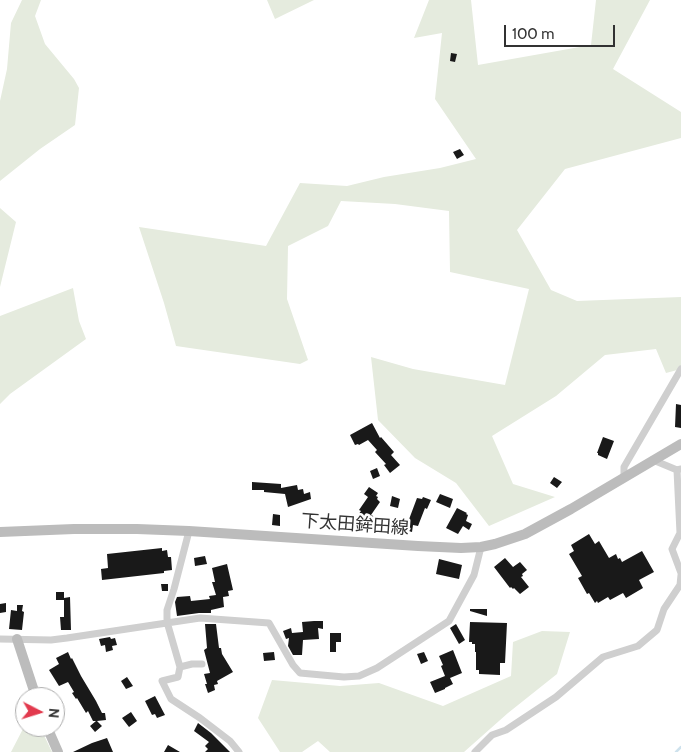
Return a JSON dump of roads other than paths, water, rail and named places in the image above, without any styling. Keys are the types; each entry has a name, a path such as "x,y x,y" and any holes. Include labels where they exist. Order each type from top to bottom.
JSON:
{"main road":[{"name":"下太田鉾田線","path":"0,532 137,529 418,546 481,547 525,534 572,510 681,444"},
{"path":"17,639 33,687"},
{"path":"51,737 58,752"}],"street":[{"path":"624,478 624,467 681,369"},
{"path":"475,752 492,734 506,730 556,697 603,657 638,646 657,630 664,609 680,585 681,574 672,549 680,533 679,469 653,460"},
{"path":"188,531 167,610 167,622 180,667 178,677 162,681 171,699 207,723 230,741 239,752"},
{"path":"0,639 51,640 200,618 269,623 293,665 300,673 344,678 359,676 377,668 449,621 474,575 481,547"},
{"path":"180,667 202,664"}],"waterway":[{"path":"676,752 681,747"}]}
